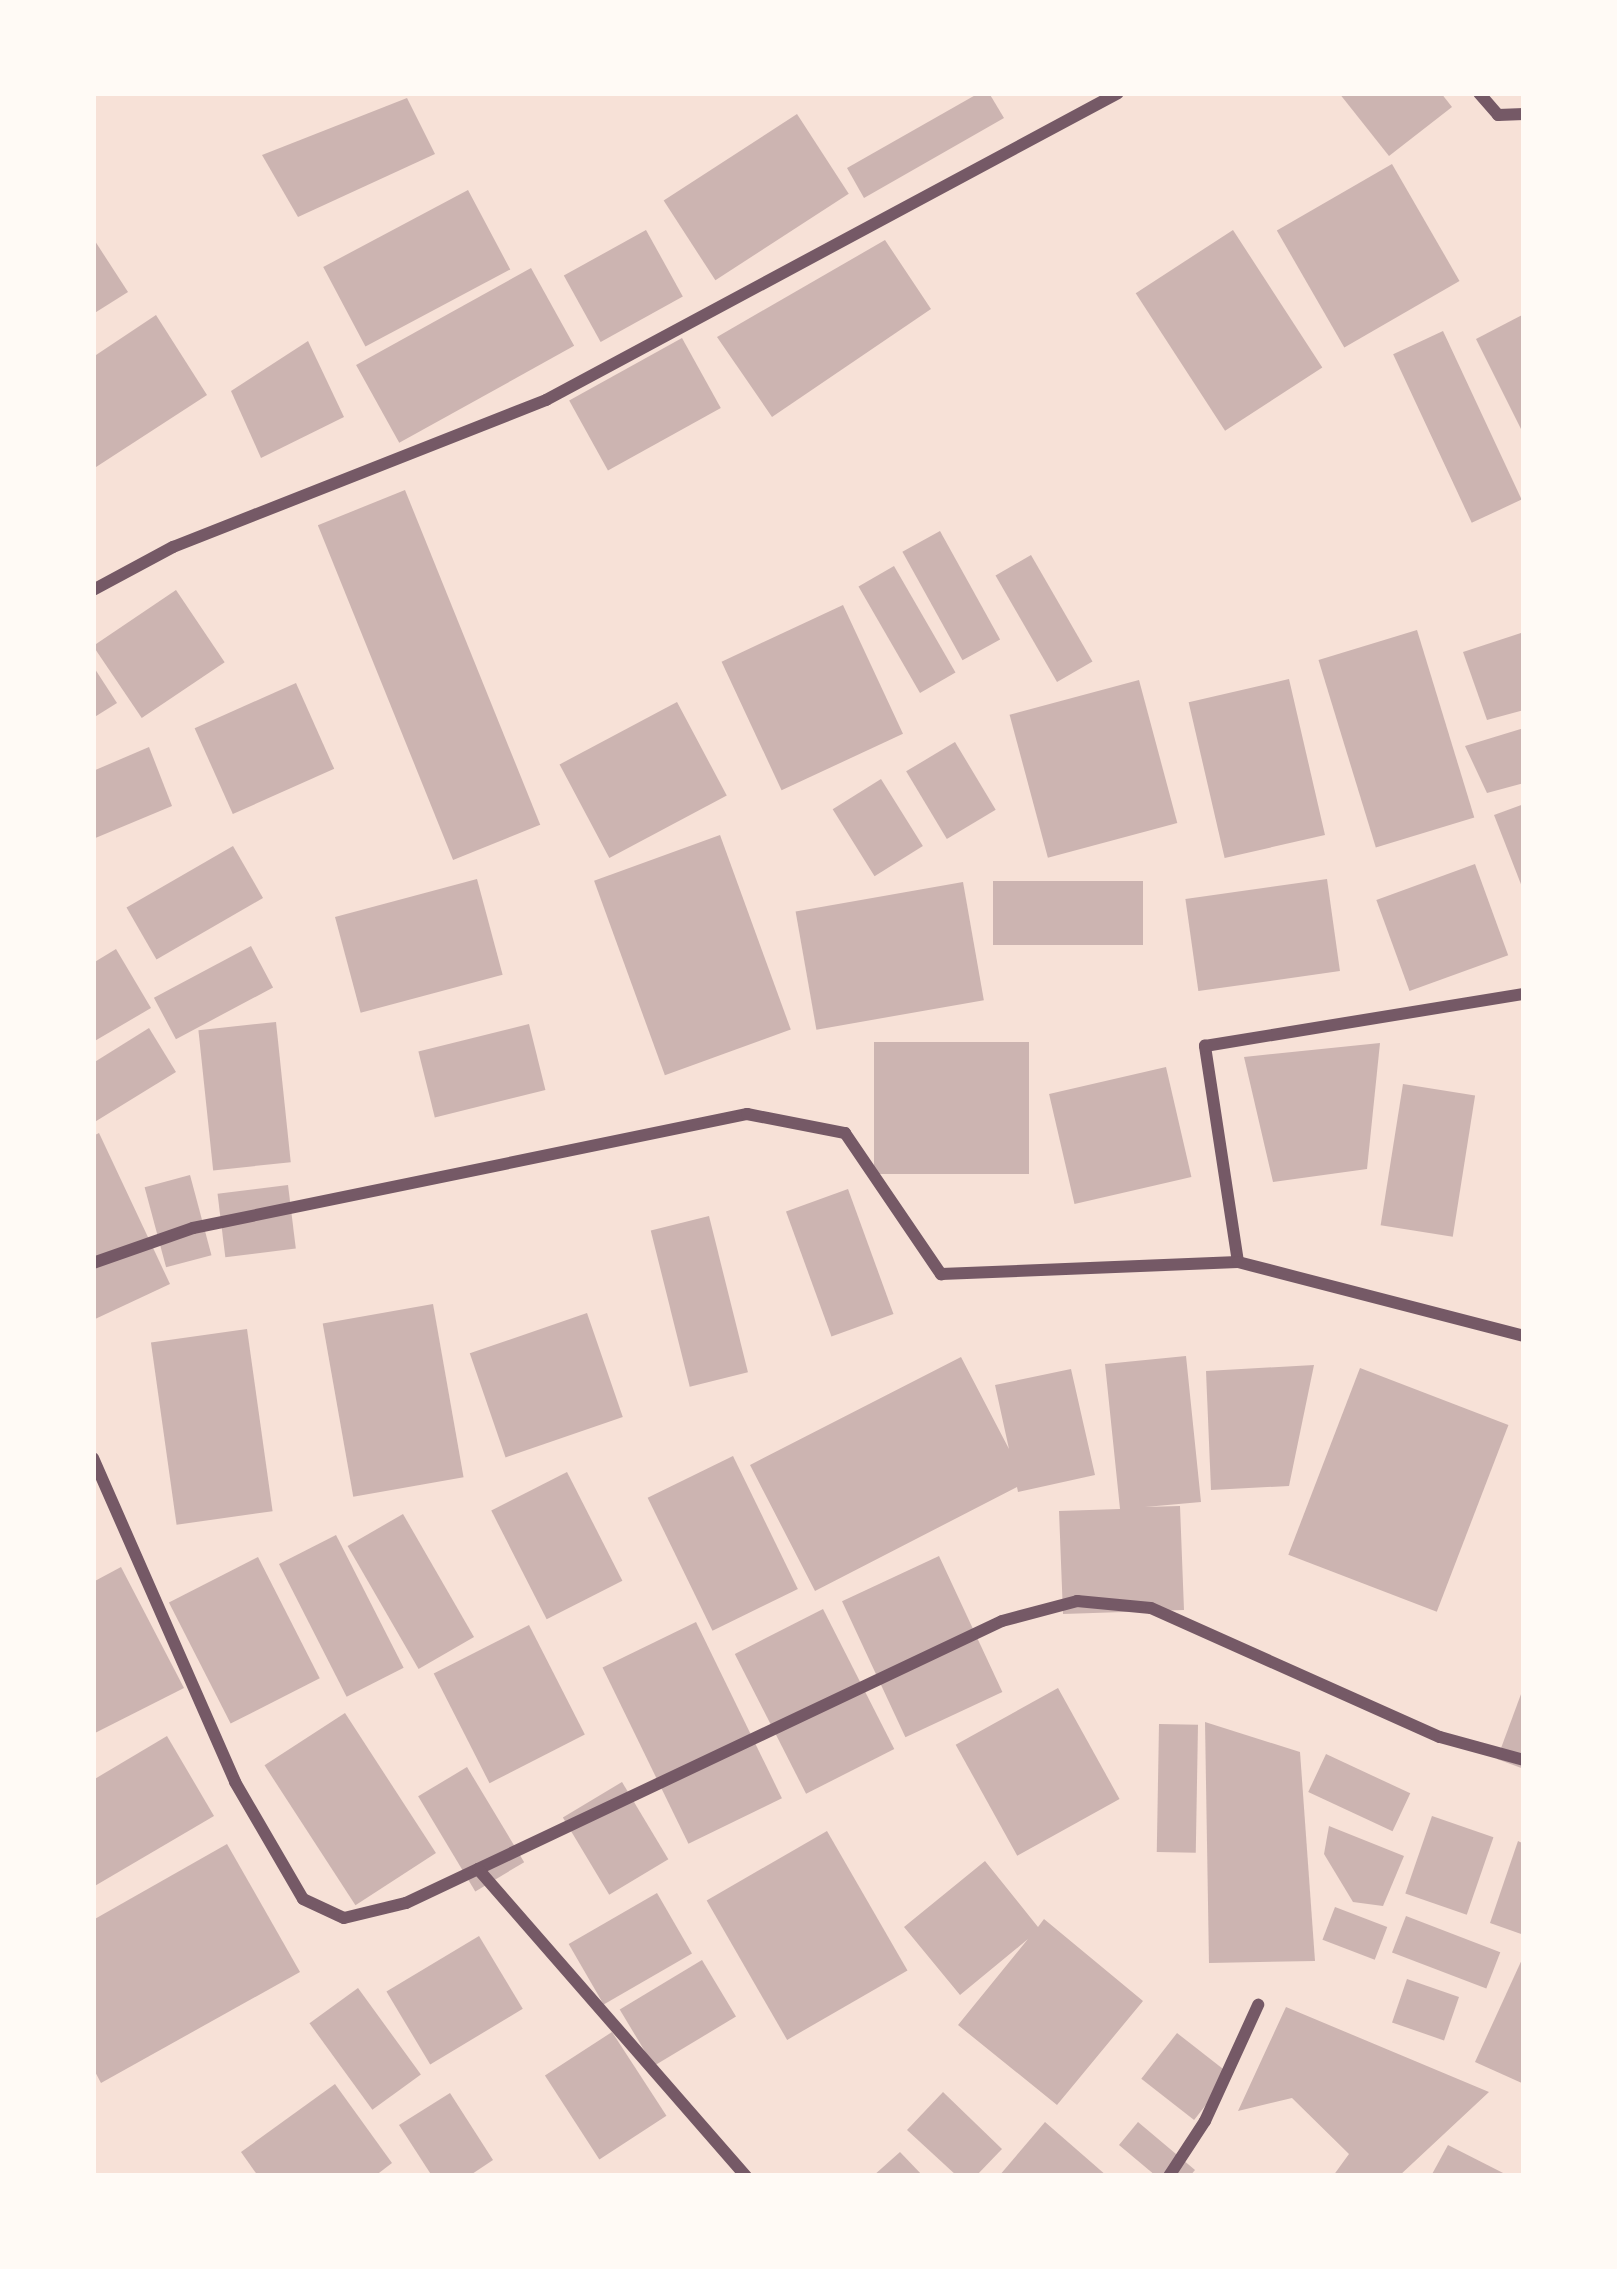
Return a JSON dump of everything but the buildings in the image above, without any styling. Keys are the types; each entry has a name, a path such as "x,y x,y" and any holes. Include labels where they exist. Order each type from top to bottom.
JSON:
{"street":[{"path":"93,590 173,547 546,400 1118,93"},
{"path":"1480,93 1498,116 1524,114"},
{"path":"1238,1262 1204,1046 1524,994"},
{"path":"93,1263 193,1228 747,1114 844,1133 941,1274 1238,1262 1524,1336"},
{"path":"93,1458 235,1782 303,1899 344,1918 406,1903 1002,1621 1077,1601 1151,1608 1440,1737 1524,1760"},
{"path":"478,1869 746,2176"},
{"path":"1168,2176 1205,2121 1258,2005"}]}
